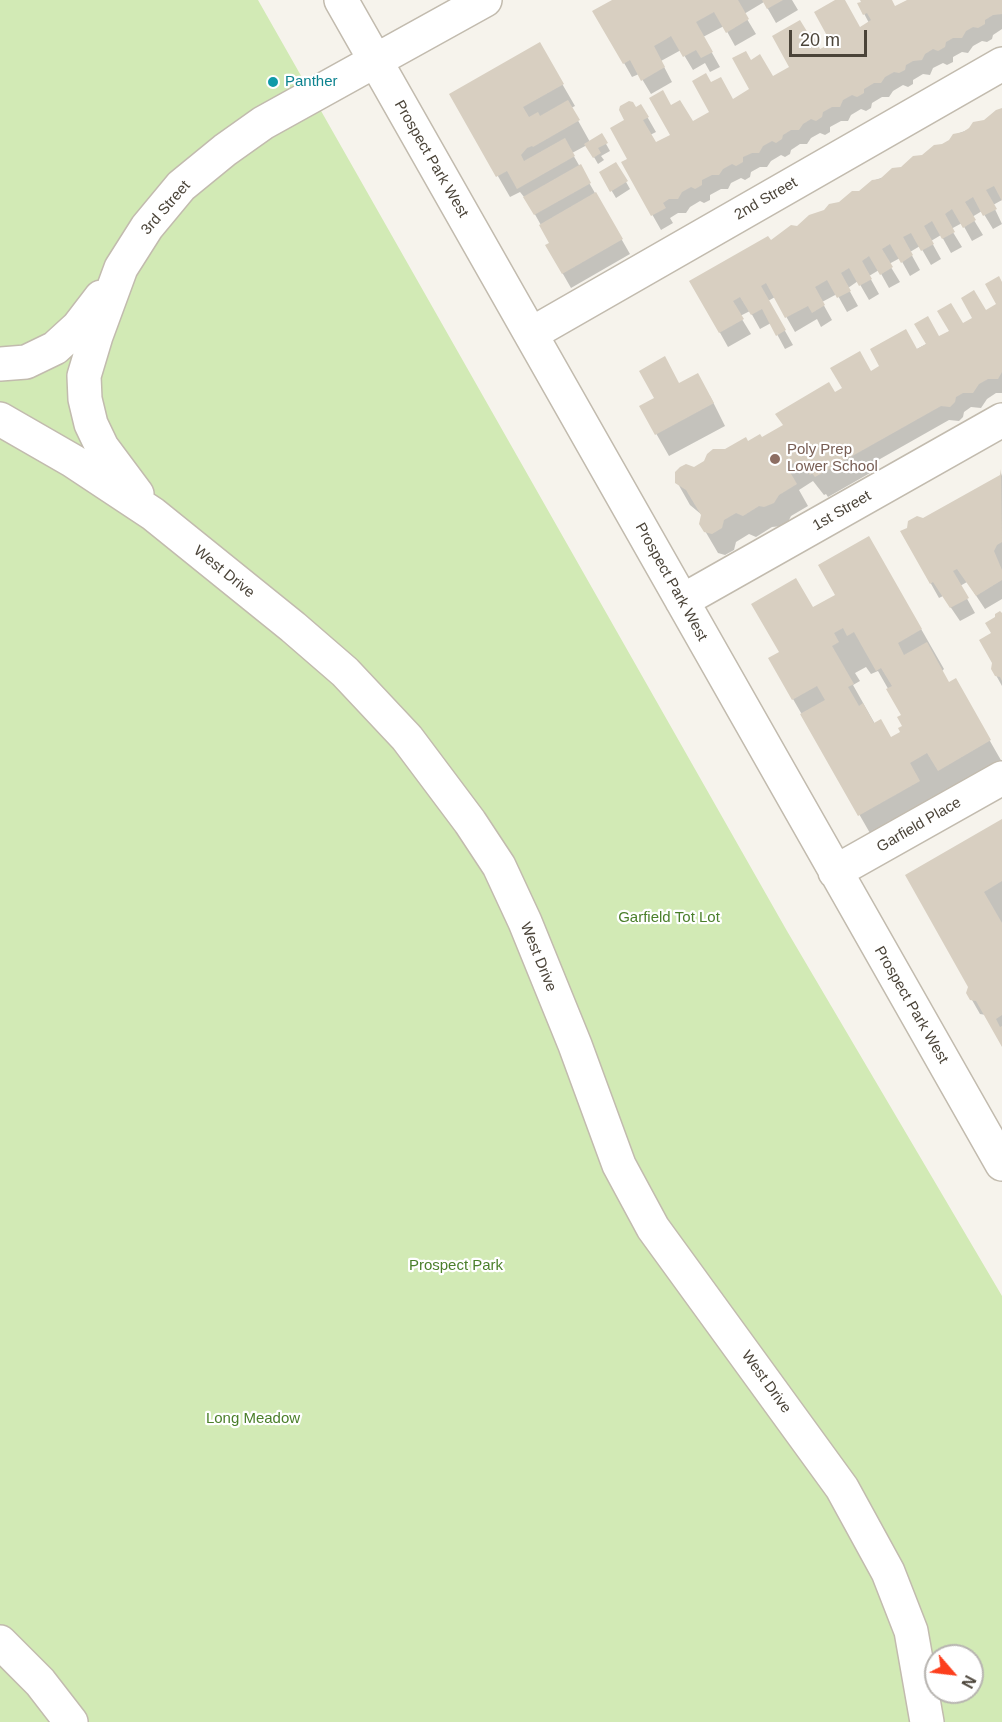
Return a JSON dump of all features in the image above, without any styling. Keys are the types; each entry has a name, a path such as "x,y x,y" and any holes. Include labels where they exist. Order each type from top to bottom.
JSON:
{"street":[{"name":"Prospect Park West","path":"341,0 835,872 998,1148"},
{"name":"3rd Street","path":"153,514 102,447 91,424 85,399 84,376 121,268 147,227 181,186 225,150 264,123 485,0"},
{"name":"2nd Street","path":"531,334 1002,64"},
{"path":"0,364 26,362 55,348 78,327 121,268"},
{"name":"West Drive","path":"0,419 73,461 153,514 293,627 345,672 407,738 470,822 499,866 525,922 575,1045 619,1166 653,1228 842,1488 888,1572 910,1631 927,1722"},
{"name":"1st Street","path":"682,601 1002,420"},
{"name":"Garfield Place","path":"835,872 1002,778"},
{"name":"West Drive","path":"906,1722 910,1631"},
{"path":"0,1642 40,1682 71,1722"}],"green space":[{"name":"Prospect Park","path":"0,0 258,0 787,931 1002,1296 1002,1722 0,1722"}],"building":[{"path":"612,0 738,0 749,19 726,33 714,12 696,22 713,52 701,58 696,50 683,57 671,36 654,46 665,67 641,81 630,60 623,64 592,11"},
{"path":"762,0 783,0 767,9"},
{"path":"835,0 845,0 860,27 871,20 867,13 863,15 857,3 861,2 860,0 892,0 895,6 907,0 1002,0 1002,14 993,15 985,20 985,24 966,31 962,38 953,38 946,42 945,47 938,51 933,49 925,54 922,60 913,61 906,65 905,70 899,73 894,72 885,77 881,83 874,83 857,97 852,95 843,100 840,107 832,107 823,112 822,117 816,121 811,119 799,130 791,130 776,143 772,141 763,146 759,153 743,157 743,162 736,166 732,164 723,169 719,175 712,175 702,180 702,185 682,192 678,199 669,199 663,203 666,208 651,216 621,162 627,159 610,128 624,120 619,110 620,106 629,101 633,102 636,107 641,104 649,117 643,120 656,142 670,135 649,98 663,90 671,105 680,100 693,121 709,112 692,81 706,73 711,82 721,77 733,99 749,89 732,58 746,51 751,60 760,54 773,76 789,67 772,36 800,20 808,33 811,32 820,49 831,43 814,12"},
{"path":"540,42 564,84 523,107 529,117 538,112 540,116 568,100 580,120 533,147 527,148 521,155 524,161 565,138 575,156 517,189 507,171 496,177 449,94"},
{"path":"1002,108 1002,201 994,186 986,190 997,209 983,216 973,197 965,202 976,220 963,228 952,209 945,214 955,232 942,239 932,221 924,226 934,244 921,251 911,233 903,237 913,255 901,263 890,244 882,249 893,267 880,275 869,256 862,261 872,279 859,286 849,268 841,273 851,291 837,298 827,280 815,287 825,305 812,313 808,306 785,318 766,283 761,286 786,330 776,336 762,309 751,315 740,297 733,301 744,319 719,333 689,281 768,236 771,240 791,225 797,226 809,215 824,210 829,204 839,202 852,191 859,191 872,180 880,179 892,168 901,167 913,156 922,155 934,145 949,140 953,134 963,132 973,122 984,120"},
{"path":"602,133 608,143 598,148 601,153 593,158 584,144"},
{"path":"616,162 628,181 610,192 599,172"},
{"path":"581,164 591,183 534,215 523,197"},
{"path":"596,192 623,239 562,274 545,245 549,243 539,225"},
{"path":"999,276 1002,282 1002,372 998,379 988,379 979,384 973,393 963,393 956,397 950,407 941,406 815,477 812,473 810,475 800,460 787,467 797,484 779,495 774,503 764,507 759,506 743,516 736,513 724,520 722,528 712,534 704,532 699,524 701,515 686,490 675,483 675,472 680,467 686,464 694,467 704,461 713,449 725,449 746,437 748,441 760,434 762,437 783,425 775,414 829,382 835,392 842,388 830,368 860,351 871,371 879,366 870,349 906,329 917,349 926,344 914,324 928,316 939,336 949,331 937,311 951,303 963,323 972,318 961,298 974,290 986,310 996,304 985,284"},
{"path":"665,356 679,383 698,373 714,403 655,435 639,406 654,398 639,371"},
{"path":"1001,469 1002,542 994,551 1002,570 1002,580 976,596 957,569 953,571 969,598 950,608 933,582 930,584 900,531 907,528 908,521 917,516 923,518 1000,475"},
{"path":"869,536 922,629 898,643 904,655 927,642 949,682 956,678 991,740 938,771 927,753 910,763 920,781 858,816 800,714 825,700 817,686 792,700 768,658 779,652 751,604 796,578 813,607 835,595 818,565","holes":["843,628 847,636 854,632 876,671 881,668 892,686 886,689 901,715 897,717 902,726 898,728 900,732 891,737 881,719 874,723 863,703 859,706 848,687 854,684 832,646 839,642 834,633"]},
{"path":"1000,611 1002,613 1002,681 991,669 992,663 979,640 991,633 985,623"},
{"path":"1002,819 1002,881 984,892 1002,923 1002,1015 996,1019 1000,1027 1002,1026 1002,1047 976,1001 970,1000 966,993 968,987 905,875"}],"place":[{"name":"Panther","path":"273,82"},
{"name":"Poly Prep Lower School","path":"775,459"}],"park label":[{"name":"Garfield Tot Lot","path":"669,918"},
{"name":"Long Meadow","path":"253,1419"}]}
